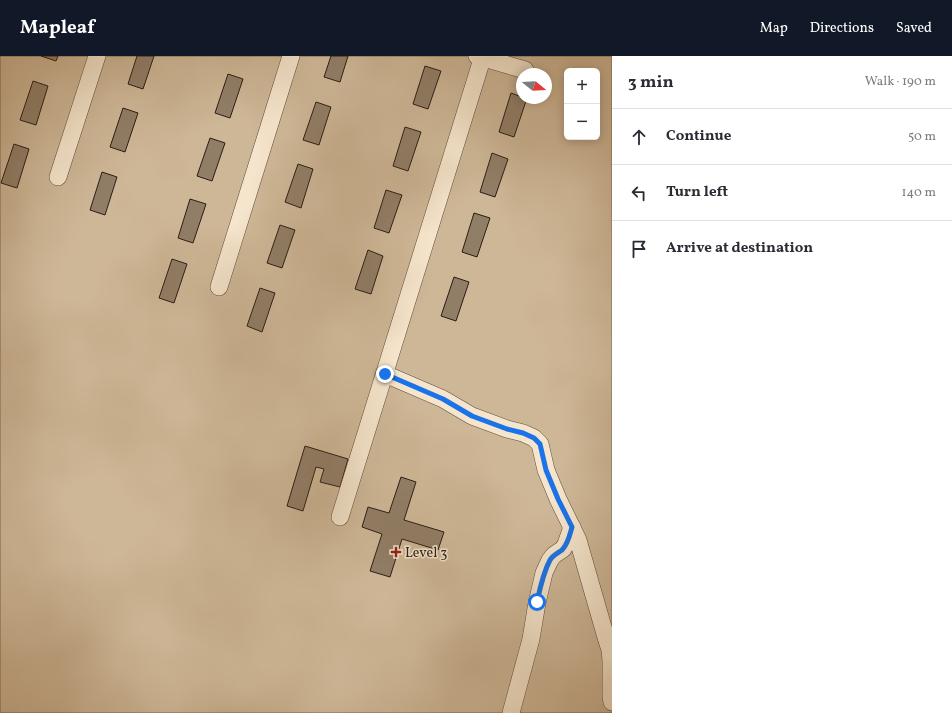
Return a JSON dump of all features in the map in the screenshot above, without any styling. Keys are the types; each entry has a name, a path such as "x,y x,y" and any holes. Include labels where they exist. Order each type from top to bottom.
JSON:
{"street":[{"path":"58,177 97,56"},
{"path":"219,287 292,56"},
{"path":"340,518 481,57 518,68"},
{"path":"385,374 443,399 472,416 507,429 523,433 534,438 540,444 546,470 578,540 610,650 612,702"},
{"path":"511,713 531,638 537,602 544,574 550,560 566,544 572,527"}],"shaded area":[{"path":"0,56 612,56 612,713 0,713"}],"building":[{"path":"41,56 58,56 56,61"},
{"path":"137,56 154,56 143,89 128,84"},
{"path":"331,56 348,56 340,82 324,77"},
{"path":"425,66 441,71 428,109 413,104"},
{"path":"228,74 243,79 230,118 215,113"},
{"path":"33,81 48,86 36,125 20,120"},
{"path":"511,93 516,95 516,104 525,104 514,137 499,132"},
{"path":"316,102 331,107 319,145 303,140"},
{"path":"123,108 138,113 125,152 110,147"},
{"path":"405,127 421,132 408,171 393,166"},
{"path":"210,138 225,143 212,181 197,176"},
{"path":"14,144 29,149 17,188 1,183"},
{"path":"492,153 508,159 495,197 480,192"},
{"path":"298,164 313,169 301,208 285,202"},
{"path":"102,172 117,177 105,215 90,210"},
{"path":"386,190 402,195 389,233 374,228"},
{"path":"190,199 206,204 193,243 178,238"},
{"path":"474,213 490,218 477,257 462,252"},
{"path":"280,225 295,230 282,268 267,263"},
{"path":"368,250 383,256 371,294 355,289"},
{"path":"172,259 187,264 174,303 159,298"},
{"path":"454,277 469,282 456,321 441,316"},
{"path":"260,288 275,293 262,332 247,326"},
{"path":"305,446 348,459 340,487 320,482 324,469 316,467 303,511 287,506"},
{"path":"401,477 416,482 404,520 444,532 438,550 402,539 390,577 370,571 382,534 362,527 368,507 389,513"}],"place":[{"name":"Level 3","path":"396,552"}],"route":[{"path":"385,374 443,399 472,416 507,429 523,433 534,438 540,444 546,470 572,527 566,544 550,560 544,574 537,602"}]}
